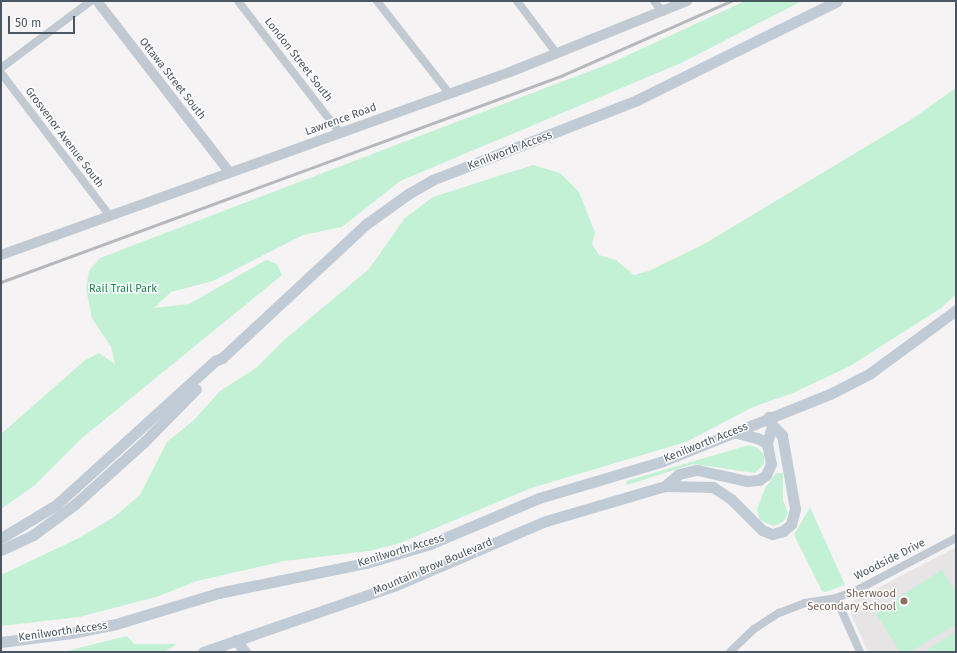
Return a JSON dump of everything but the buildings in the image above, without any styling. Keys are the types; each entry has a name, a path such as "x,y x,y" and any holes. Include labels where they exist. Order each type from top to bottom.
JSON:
{"main road":[{"name":"Kenilworth Access","path":"1,538 56,505 216,361 222,358 365,225 408,194 432,180 637,100 837,1"},
{"name":"Kenilworth Access","path":"1,642 71,633 116,624 218,593 366,563 430,544 539,498 662,461 733,432 770,421 868,374 956,310"},
{"name":"Kenilworth Access","path":"1,550 33,535 80,500 144,442 220,365 222,358"},
{"name":"Mountain Brow Boulevard","path":"665,486 679,474 697,470 747,481 759,480 766,475 772,464 767,443 770,421"},
{"name":"Mountain Brow Boulevard","path":"203,652 394,586 546,521 665,486 713,487 731,499 762,530 772,534 783,531 791,524 795,509 782,435 770,421"},
{"path":"733,432 767,443"},
{"path":"236,640 245,652"}],"street":[{"path":"1,68 90,1"},
{"name":"Ottawa Street South","path":"97,1 229,172"},
{"name":"London Street South","path":"238,1 340,133"},
{"path":"377,1 449,93"},
{"path":"517,1 558,54"},
{"path":"654,1 663,12"},
{"name":"Lawrence Road","path":"1,255 558,54 687,1"},
{"name":"Grosvenor Avenue South","path":"1,73 110,216"},
{"name":"Woodside Drive","path":"730,652 754,629 779,613 805,603 836,598 859,589 956,538"},
{"path":"836,598 860,652"}],"shaded area":[{"name":"Sherwood Secondary School","path":"956,547 956,652 868,652 849,609 851,602"}],"green space":[{"name":"Rail Trail Park","path":"745,1 802,1 681,63 400,181 342,227 303,235 213,281 171,292 154,308 189,304 266,260 277,264 282,275 82,438 35,485 1,509 1,434 84,361 99,353 115,364 111,347 92,318 86,289 89,271 100,258 611,63"},
{"path":"956,88 956,294 941,308 850,366 793,393 753,407 686,442 531,488 400,543 369,551 284,561 197,581 156,597 79,617 1,626 1,575 79,538 114,517 140,495 167,442 194,420 220,391 256,368 284,340 369,269 405,218 433,197 533,165 560,173 579,192 595,233 592,244 599,255 616,260 634,275 649,271 706,243 912,119"},
{"path":"749,445 758,448 764,455 764,464 755,473 693,464 627,485 626,481"},
{"path":"776,473 783,473 783,500 788,513 783,522 773,526 760,520 757,510 765,488"},
{"path":"810,507 845,585 825,592 822,591 794,535"},
{"path":"942,570 956,592 956,624 910,652 900,652 875,612"},
{"path":"956,631 956,652 925,652"},
{"path":"127,636 134,644 177,644 164,652 62,652"}],"railway":[{"path":"1,282 561,76 731,1"}],"place":[{"name":"Sherwood Secondary School","path":"904,601"}]}
